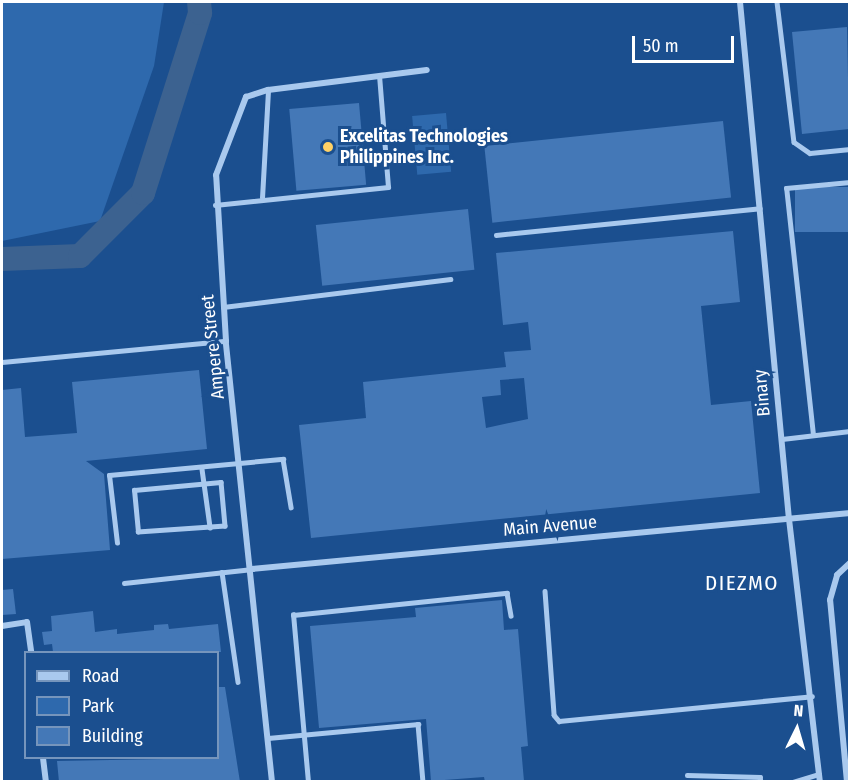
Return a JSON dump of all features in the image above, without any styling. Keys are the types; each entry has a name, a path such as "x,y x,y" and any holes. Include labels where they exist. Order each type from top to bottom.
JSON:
{"street":[{"name":"Binary","path":"740,2 789,519 812,696 820,782"},
{"name":"Ampere Street","path":"272,782 241,463 226,341 215,205 216,175 246,97 268,90 427,70"},
{"name":"Main Avenue","path":"252,569 849,513"},
{"path":"847,782 830,600 837,575 849,563"},
{"path":"2,626 27,622 31,651"},
{"path":"44,759 46,782"}],"lane":[{"path":"777,2 794,142 810,153 849,149"},
{"path":"215,205 262,198 388,187 379,76"},
{"path":"262,198 268,90"},
{"path":"813,435 786,188 849,182"},
{"path":"496,235 760,208"},
{"path":"223,307 450,279"},
{"path":"2,362 226,341"},
{"path":"782,439 849,431"},
{"path":"117,543 109,475 202,469 283,459 291,507"},
{"path":"202,469 210,527"},
{"path":"221,482 225,526 138,532 134,490 205,483 221,482"},
{"path":"124,584 252,569"},
{"path":"222,572 238,682"},
{"path":"545,591 554,715 559,721 812,696"},
{"path":"308,782 292,615 507,593 511,616"},
{"path":"268,738 418,724 423,782"},
{"path":"687,774 760,777 761,782"},
{"path":"793,782 819,774"}],"green space":[{"path":"2,2 164,2 154,66 100,221 2,241"},
{"path":"446,113 451,172 417,175 412,116"}],"building":[{"path":"847,27 849,129 802,134 792,32"},
{"name":"Excelitas Technologies Philippines Inc.","path":"359,103 366,185 296,191 289,109"},
{"path":"723,121 731,198 492,223 484,146"},
{"path":"795,187 849,187 849,232 795,232"},
{"path":"468,209 474,270 322,286 316,225"},
{"path":"733,231 740,302 701,306 711,405 751,401 760,493 311,538 299,425 366,418 363,382 506,367 504,352 531,350 528,322 503,325 496,253","holes":["524,378 528,419 486,428 482,397 501,395 500,380"]},
{"path":"199,370 207,449 86,461 104,474 110,550 2,559 2,390 21,388 25,437 77,433 72,382"},
{"path":"13,589 16,614 2,615 2,590"},
{"path":"502,600 504,630 518,629 528,746 521,747 524,781 485,782 484,777 431,781 426,719 319,728 310,626 416,617 415,608"},
{"path":"93,611 95,632 117,629 117,634 154,630 154,625 168,624 169,629 218,624 221,652 53,651 52,644 44,645 42,632 52,631 51,616"},
{"path":"219,687 225,687 240,782 59,782 57,761 219,759"}],"waterway":[{"path":"2,259 80,256 143,193 200,13 199,2"}],"place":[{"name":"Excelitas Technologies Philippines Inc.","path":"328,147"}],"district":[{"name":"DIEZMO","path":"742,583"}]}
